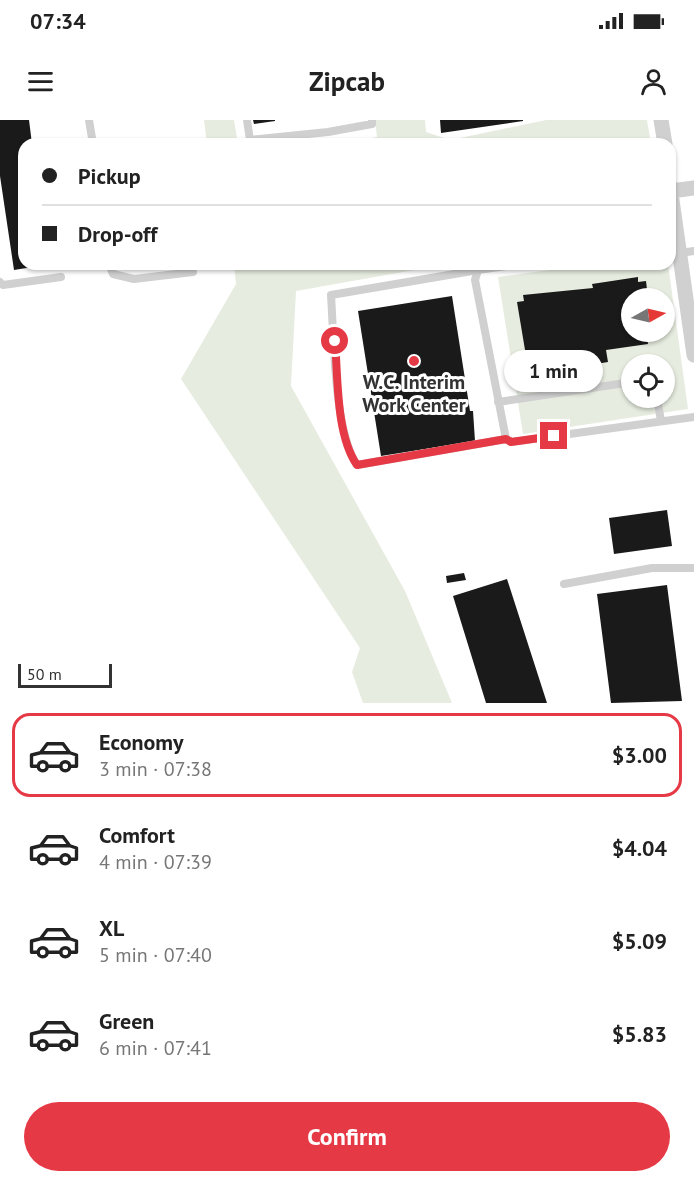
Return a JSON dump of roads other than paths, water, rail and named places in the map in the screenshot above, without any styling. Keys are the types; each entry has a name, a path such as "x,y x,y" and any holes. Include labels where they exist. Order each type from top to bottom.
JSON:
{"street":[{"path":"661,120 664,138"},
{"path":"676,190 694,188"},
{"path":"676,220 690,298 694,355"}],"lane":[{"path":"89,120 92,138"},
{"path":"247,120 250,138"},
{"path":"270,138 328,132 372,124 372,120"},
{"path":"111,270 113,274 134,279 193,272"},
{"path":"506,439 475,280 478,270 331,296 341,409 349,453 357,465 506,439 511,442 694,417"},
{"path":"0,282 3,285 61,277"},
{"path":"498,402 621,384"},
{"path":"659,408 661,422"},
{"path":"564,584 652,568 694,568"}],"place":[{"name":"W.C. Interim Work Center","path":"414,361"}]}
